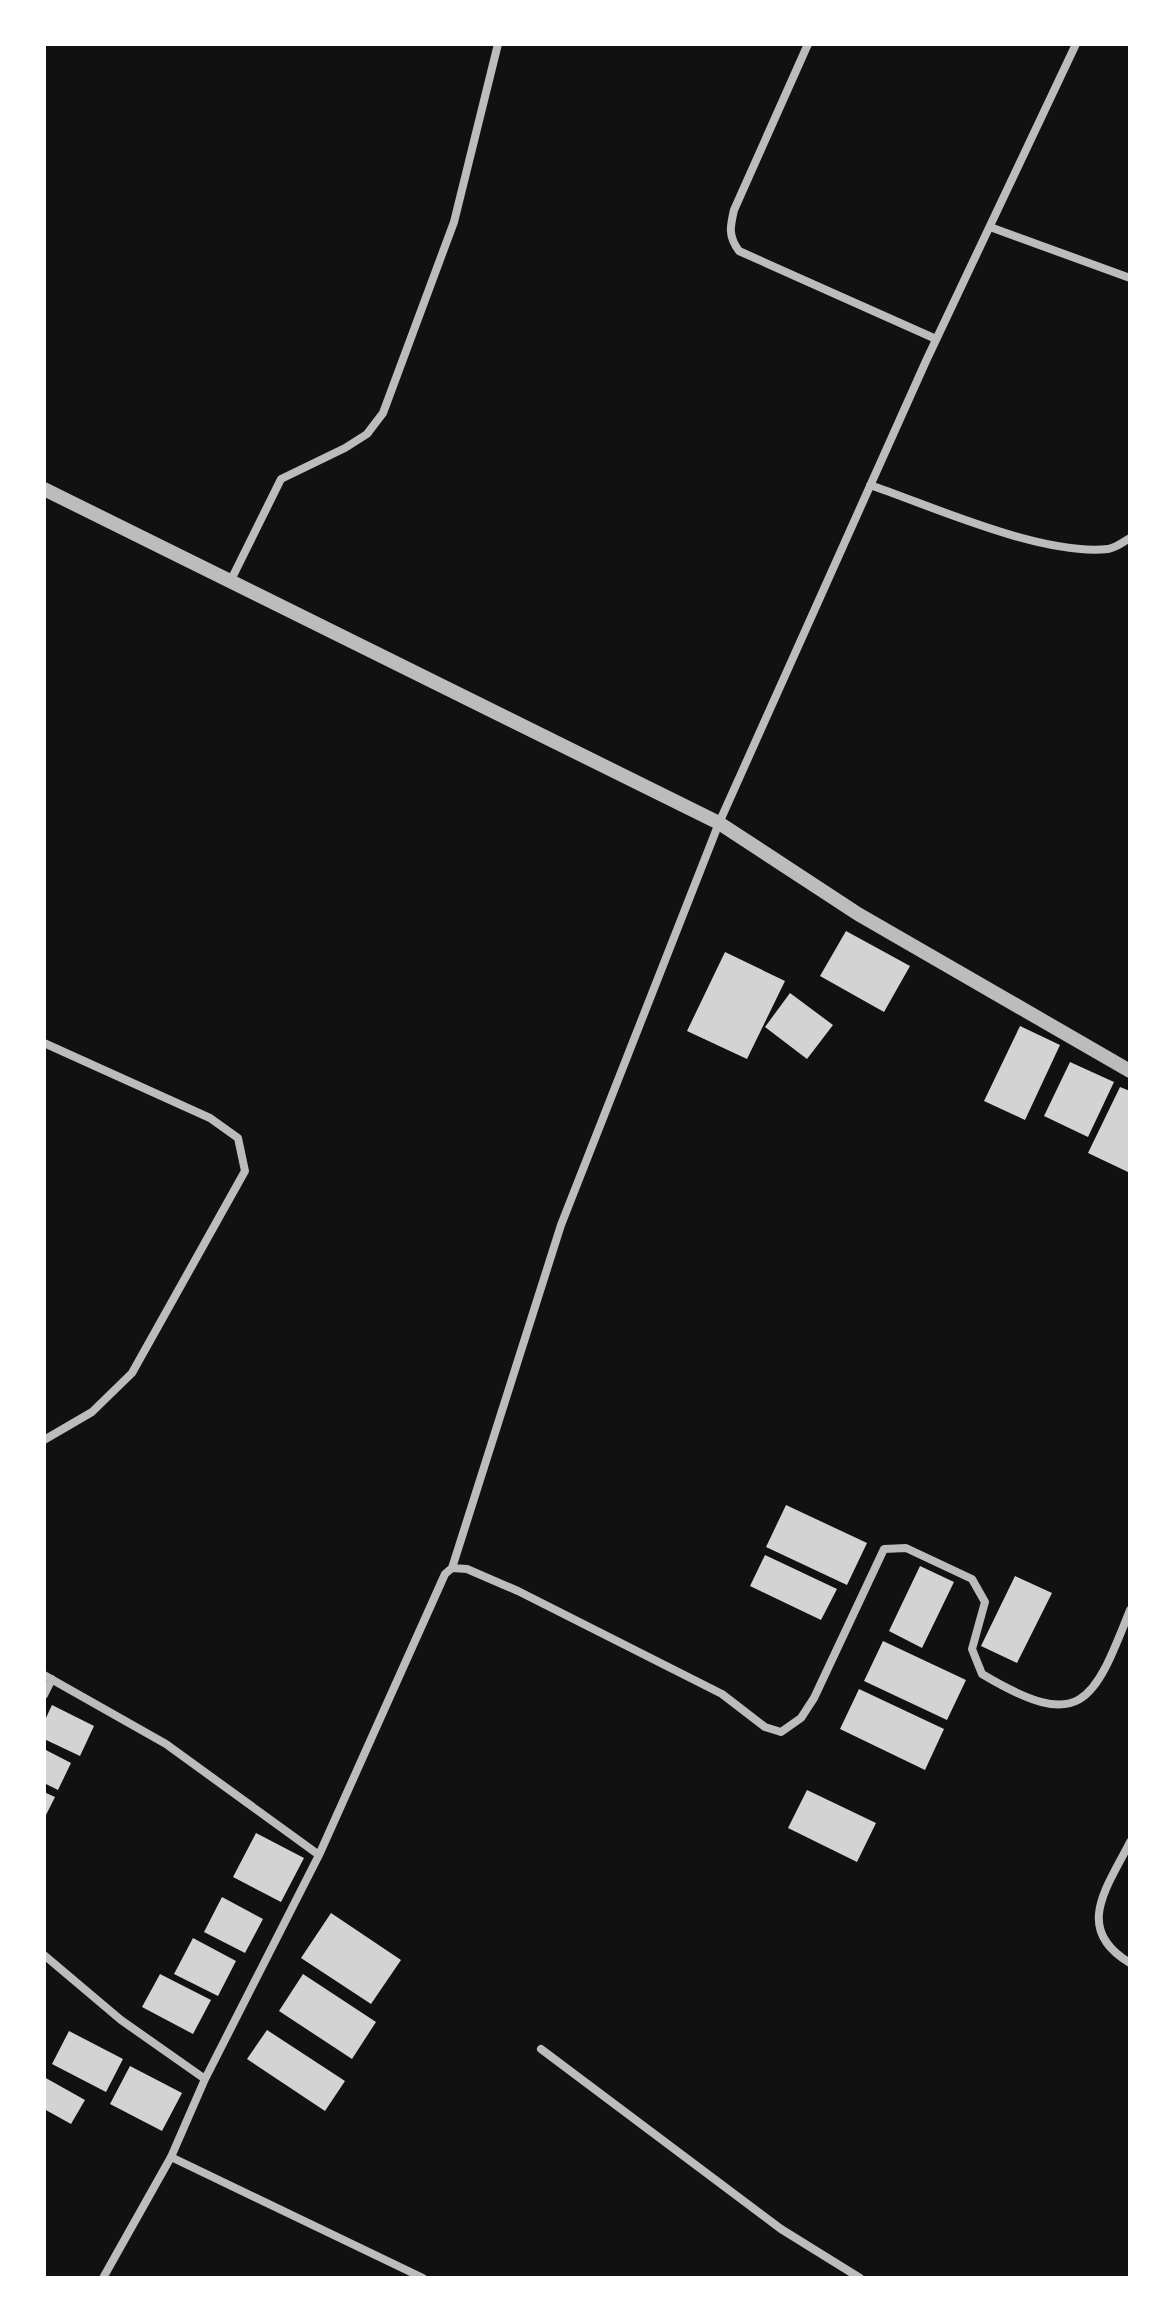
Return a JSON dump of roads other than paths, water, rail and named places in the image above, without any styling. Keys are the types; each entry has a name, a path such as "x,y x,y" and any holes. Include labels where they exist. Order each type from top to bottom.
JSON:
{"street":[{"path":"230,582 281,479 367,434 383,413 454,222 498,44"},
{"path":"808,44 734,210 729,230 731,241 739,251 936,339"},
{"path":"103,2278 171,2157 205,2079 319,1855 445,1574 452,1568 561,1225 719,823 936,339 1076,44"},
{"path":"990,227 1130,278"},
{"path":"870,485 1002,531 1074,549 1111,549 1130,538"},
{"path":"44,489 719,823 858,914 1130,1071"},
{"path":"44,1043 210,1118 238,1138 245,1171 132,1373 92,1412 44,1440"},
{"path":"452,1568 467,1569 518,1591 722,1694 765,1727 781,1732 801,1718 814,1698 884,1549 906,1548 972,1579 985,1602 972,1649 982,1674 1049,1704 1079,1703 1090,1693 1109,1664 1130,1610"},
{"path":"44,1695 48,1677 166,1744 319,1855"},
{"path":"1130,1842 1102,1897 1099,1917 1101,1939 1113,1953 1130,1963"},
{"path":"44,1955 121,2020 205,2079"},
{"path":"541,2049 781,2229 860,2278"},
{"path":"171,2157 423,2278"}]}
